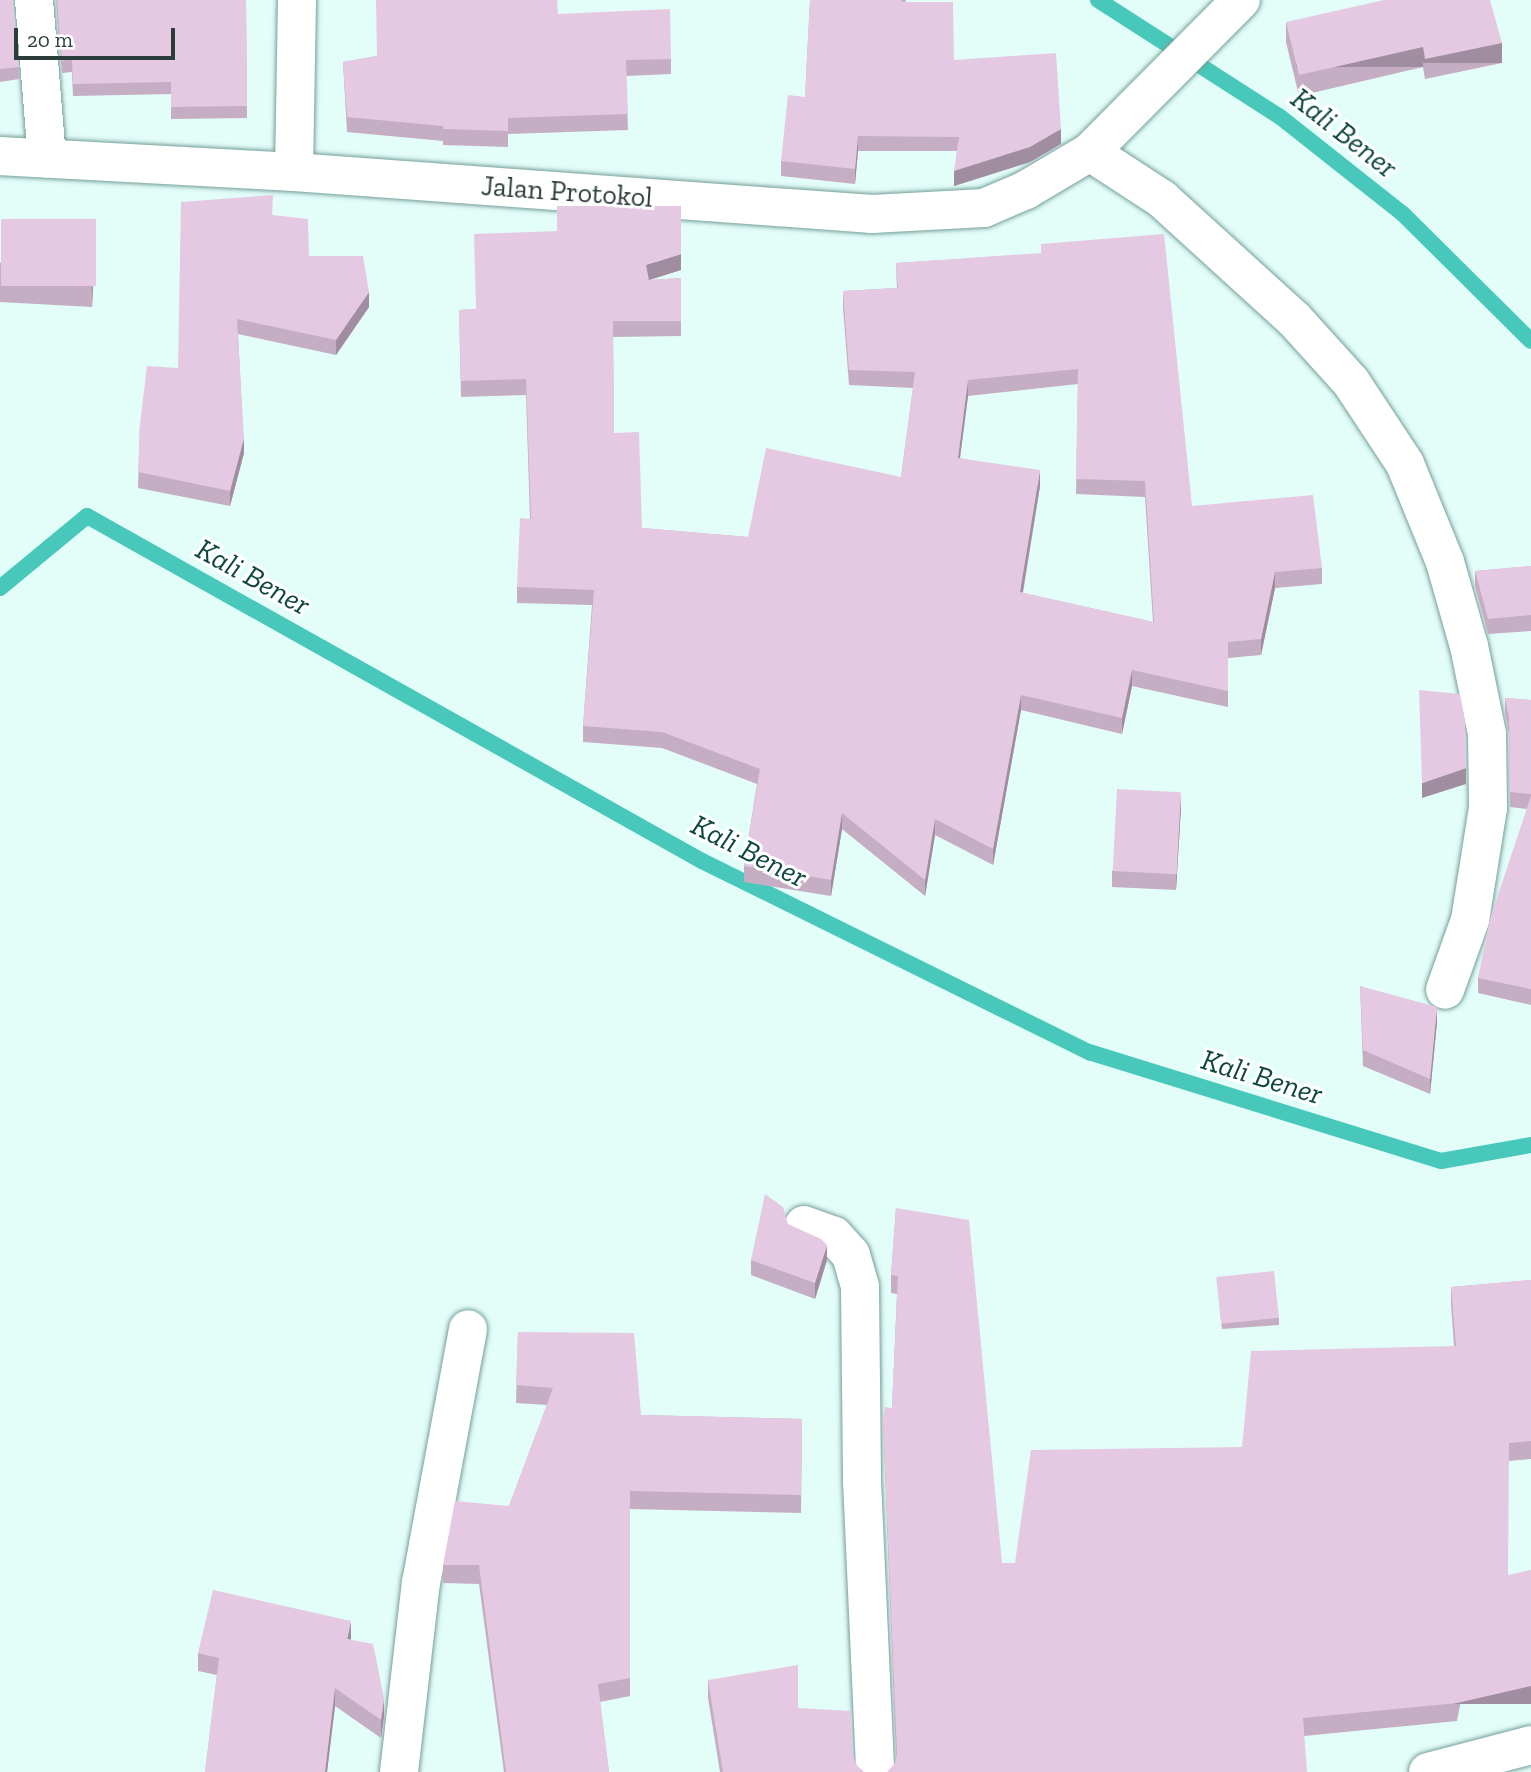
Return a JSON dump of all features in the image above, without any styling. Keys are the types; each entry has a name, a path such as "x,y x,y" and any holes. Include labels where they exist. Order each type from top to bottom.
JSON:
{"street":[{"path":"34,0 47,158"},
{"path":"294,172 297,0"},
{"name":"Jalan Protokol","path":"0,156 294,172 872,214 938,213 984,208 1026,190 1101,141 1241,0"},
{"path":"1101,141 1294,319 1351,382 1405,464 1445,562 1469,646 1487,734 1488,808 1470,920 1445,990"},
{"path":"804,1225 834,1236 851,1255 860,1287 862,1481 875,1772"},
{"path":"399,1772 421,1583 468,1329"},
{"path":"1428,1772 1531,1745"}],"building":[{"path":"0,0 13,0 19,67 0,69"},
{"path":"57,0 246,0 247,106 171,107 171,82 73,84 72,59 62,61"},
{"path":"376,0 557,0 558,14 670,9 671,59 626,60 628,114 508,118 508,131 443,129 443,126 347,117 343,62 377,56"},
{"path":"810,0 953,2 954,60 1056,53 1061,129 1030,147 954,171 959,137 858,136 855,169 781,161 788,95 805,97"},
{"path":"1384,0 1490,0 1502,43 1425,59 1423,47 1299,75 1286,22"},
{"path":"273,195 272,215 308,219 309,256 363,256 369,292 336,340 237,319 244,438 230,491 138,472 147,366 178,368 181,202"},
{"path":"557,206 681,206 681,254 646,265 649,280 681,278 681,321 613,321 614,433 639,432 642,528 748,537 766,448 901,477 915,372 849,370 843,291 898,288 896,263 1041,253 1041,244 1164,234 1192,506 1313,495 1322,568 1275,572 1261,639 1228,642 1228,691 1132,670 1122,718 1021,695 993,849 935,819 925,880 842,813 831,880 744,866 760,769 662,732 583,726 594,590 517,587 520,518 531,519 526,379 461,381 459,310 476,309 474,234 557,231","holes":["1078,369 1076,479 1145,481 1154,622 1020,592 1040,470 958,458 968,380"]},
{"path":"1,219 96,219 96,286 1,286"},
{"path":"1531,566 1531,615 1488,619 1475,571"},
{"path":"1419,690 1460,694 1465,721 1466,768 1422,783"},
{"path":"1505,698 1531,700 1531,794 1510,792 1509,718"},
{"path":"1117,789 1181,792 1177,874 1113,871"},
{"path":"1531,796 1531,989 1478,978 1490,919"},
{"path":"1360,986 1437,1007 1430,1079 1363,1050"},
{"path":"765,1194 783,1207 788,1224 821,1239 827,1245 815,1283 751,1260"},
{"path":"896,1208 969,1220 1002,1563 1015,1563 1031,1450 1242,1447 1251,1351 1456,1346 1451,1287 1531,1280 1531,1441 1509,1443 1508,1575 1531,1570 1531,1686 1457,1703 1303,1718 1307,1772 887,1772 895,1763 897,1753 883,1420 885,1407 892,1408 898,1276 891,1275"},
{"path":"1274,1271 1279,1318 1221,1324 1216,1277"},
{"path":"518,1332 634,1333 641,1415 802,1419 801,1495 630,1491 630,1678 598,1684 609,1772 506,1772 479,1565 443,1565 455,1501 509,1506 553,1388 516,1385"},
{"path":"213,1590 351,1621 347,1639 373,1644 384,1698 381,1720 335,1688 325,1772 205,1772 219,1658 198,1653"},
{"path":"798,1665 798,1708 851,1711 853,1755 857,1766 864,1772 723,1772 708,1680"}],"waterway":[{"name":"Kali Bener","path":"1098,0 1279,116 1403,214 1531,341"},
{"name":"Kali Bener","path":"0,588 87,516 702,861 1089,1052 1441,1161 1531,1145"}]}
